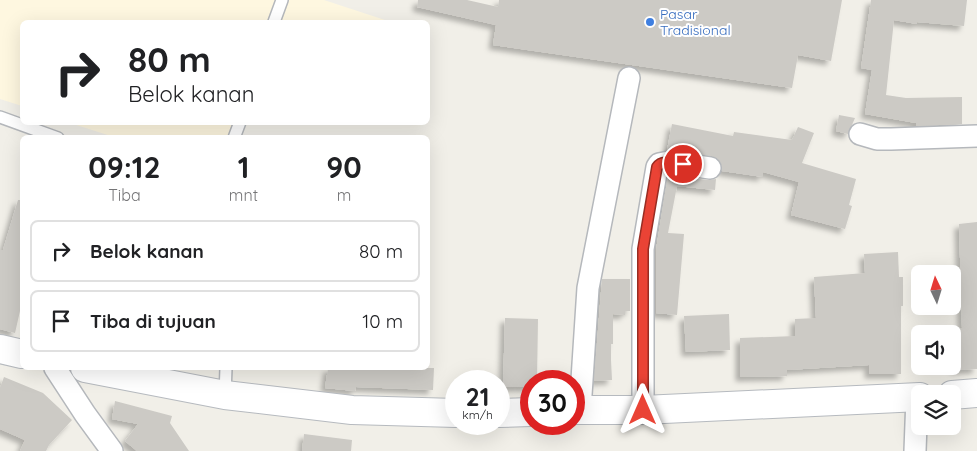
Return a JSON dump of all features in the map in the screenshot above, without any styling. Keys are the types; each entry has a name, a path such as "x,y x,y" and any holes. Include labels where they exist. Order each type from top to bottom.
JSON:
{"main road":[{"path":"0,349 20,354"},
{"path":"95,370 225,395 352,410 445,412"},
{"path":"961,394 977,393"},
{"path":"585,410 643,410 911,397"}],"street":[{"path":"581,370 588,288 628,78"},
{"path":"860,134 877,139 977,136"},
{"path":"643,410 643,249 657,167 659,164 669,162 710,168"},
{"path":"56,370 112,451"},
{"path":"915,451 916,435"}],"lane":[{"path":"275,20 282,0"},
{"path":"0,117 20,124"},
{"path":"22,125 50,135"},
{"path":"225,395 226,370"}],"shaded area":[{"path":"0,0 324,0 385,20 20,20 20,105 0,99"},
{"path":"76,125 239,125 236,135 108,135"}],"building":[{"name":"Pasar Tradisional","path":"418,0 467,0 498,7 499,0 842,0 831,61 798,55 792,88 493,45 496,25 417,7"},
{"path":"871,0 967,0 964,26 917,22 917,24 894,20 886,95 906,98 962,97 962,124 916,126 916,123 865,114 872,70 861,68"},
{"path":"839,115 855,118 848,134 836,131"},
{"path":"672,124 733,136 734,132 792,140 798,127 814,133 802,163 856,179 849,205 852,206 845,229 791,215 799,182 763,172 763,177 722,171 721,163 712,156 667,150"},
{"path":"668,175 708,180 716,179 715,190 677,186 668,233 684,234 677,315 656,313 656,250"},
{"path":"18,200 20,200 20,311 15,333 0,329 0,250 3,250"},
{"path":"977,222 977,369 961,370 962,328 959,224"},
{"path":"898,252 899,277 903,277 901,374 869,374 869,365 787,370 787,376 740,377 740,338 795,336 795,319 816,318 814,277 865,273 864,254"},
{"path":"602,279 630,279 630,311 625,311 625,315 613,314 613,344 611,344 612,380 594,381"},
{"path":"729,314 730,350 686,352 684,316"},
{"path":"505,318 538,319 537,370 520,370 520,387 510,387 510,370 503,370"},
{"path":"430,368 434,368 433,390 356,387 355,391 325,388 328,370 430,370"},
{"path":"4,377 43,393 72,420 49,445 46,451 20,451 25,440 0,429 0,388"},
{"path":"115,401 172,416 170,423 189,451 137,451 125,441 138,424 112,419"},
{"path":"304,434 352,440 351,451 302,451"}],"place":[{"name":"Pasar Tradisional","path":"650,22"}],"route":[{"path":"643,410 643,249 657,167 663,162 683,164"}]}
